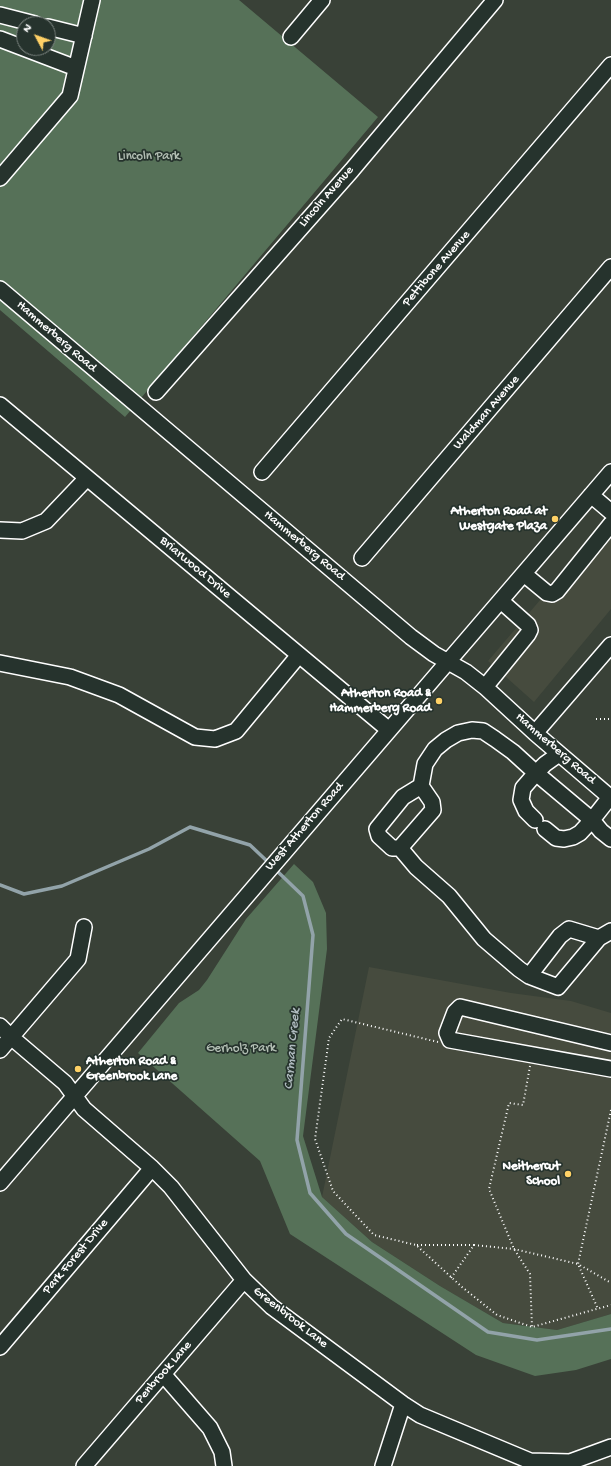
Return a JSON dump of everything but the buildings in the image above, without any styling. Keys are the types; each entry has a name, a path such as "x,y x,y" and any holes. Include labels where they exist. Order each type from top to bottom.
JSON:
{"street":[{"path":"0,178 70,96 92,0"},
{"path":"291,37 322,0"},
{"name":"Lincoln Avenue","path":"156,392 357,164 495,0"},
{"path":"0,15 16,19"},
{"path":"56,29 84,36"},
{"path":"0,39 76,68"},
{"name":"Pettibone Avenue","path":"262,472 611,65"},
{"name":"Waldman Avenue","path":"362,558 611,267"},
{"name":"Hammerberg Road","path":"0,289 411,637 434,654 466,672 485,687 559,754 611,797"},
{"name":"Briarwood Drive","path":"0,405 389,730"},
{"name":"West Atherton Road","path":"0,1183 611,472"},
{"path":"0,530 22,531 46,521 87,478"},
{"path":"591,495 611,512"},
{"path":"524,574 547,593 552,594 611,524"},
{"path":"485,687 530,630 528,625 501,601"},
{"path":"535,733 611,645"},
{"path":"0,663 70,676 119,696 195,737 215,739 236,731 299,655"},
{"path":"421,786 403,797 377,829 379,836 392,848 400,848 433,810 432,802 421,786 425,764 435,749 458,733 472,730 483,731 495,739 592,820 611,839"},
{"path":"559,754 545,764 524,788 521,800 526,811 540,825 556,838 564,839 573,837 580,833 611,797"},
{"path":"400,848 416,867 449,896 484,939 529,976 558,987 605,935"},
{"path":"0,1050 78,959 84,927"},
{"path":"529,976 560,936 569,929 605,935"},
{"path":"611,1043 460,1007 455,1012 447,1033 450,1040 611,1069"},
{"name":"Greenbrook Lane","path":"0,1026 64,1083 84,1109 152,1168 171,1188 244,1280 272,1307 403,1404 420,1415 530,1464 570,1462 611,1447"},
{"name":"Park Forest Drive","path":"0,1347 152,1168"},
{"name":"Penbrook Lane","path":"84,1466 244,1280"},
{"path":"163,1374 210,1428 222,1452 224,1466"},
{"path":"383,1466 403,1404"}],"path":[{"path":"596,720 611,719"},
{"path":"439,1043 342,1019 329,1038 315,1139 333,1191 374,1235 416,1245 474,1245 514,1249 578,1264 611,1283"},
{"path":"530,1063 523,1105 509,1103 489,1189 514,1249 530,1274 532,1327"},
{"path":"598,1309 578,1264 611,1110"},
{"path":"416,1245 451,1278 497,1315 532,1327 611,1305"},
{"path":"451,1278 474,1245"}],"shaded area":[{"path":"611,517 611,609 534,702 488,661"},
{"path":"369,967 511,993 571,1001 611,1013 611,1314 557,1330 503,1323 440,1286 372,1242 322,1197"}],"green space":[{"name":"Lincoln Park","path":"0,0 239,0 378,117 125,417 0,310"},
{"name":"Gerholz Park","path":"294,864 313,882 326,913 327,949 303,1136 322,1197 372,1242 440,1286 503,1323 557,1330 611,1314 611,1359 576,1370 535,1376 476,1355 290,1234 260,1161 138,1053 179,1003 199,990 246,919"}],"waterway":[{"name":"Carman Creek","path":"0,885 24,894 62,886 149,849 190,827 250,845 269,863"},
{"name":"Carman Creek","path":"275,869 303,896 313,935 297,1140 310,1193 346,1234 488,1332 537,1340 611,1329"}],"place":[{"name":"Atherton Road at Westgate Plaza","path":"555,519"},
{"name":"Atherton Road & Hammerberg Road","path":"439,701"},
{"name":"Atherton Road & Greenbrook Lane","path":"78,1069"},
{"name":"Neithercut School","path":"568,1174"}]}
